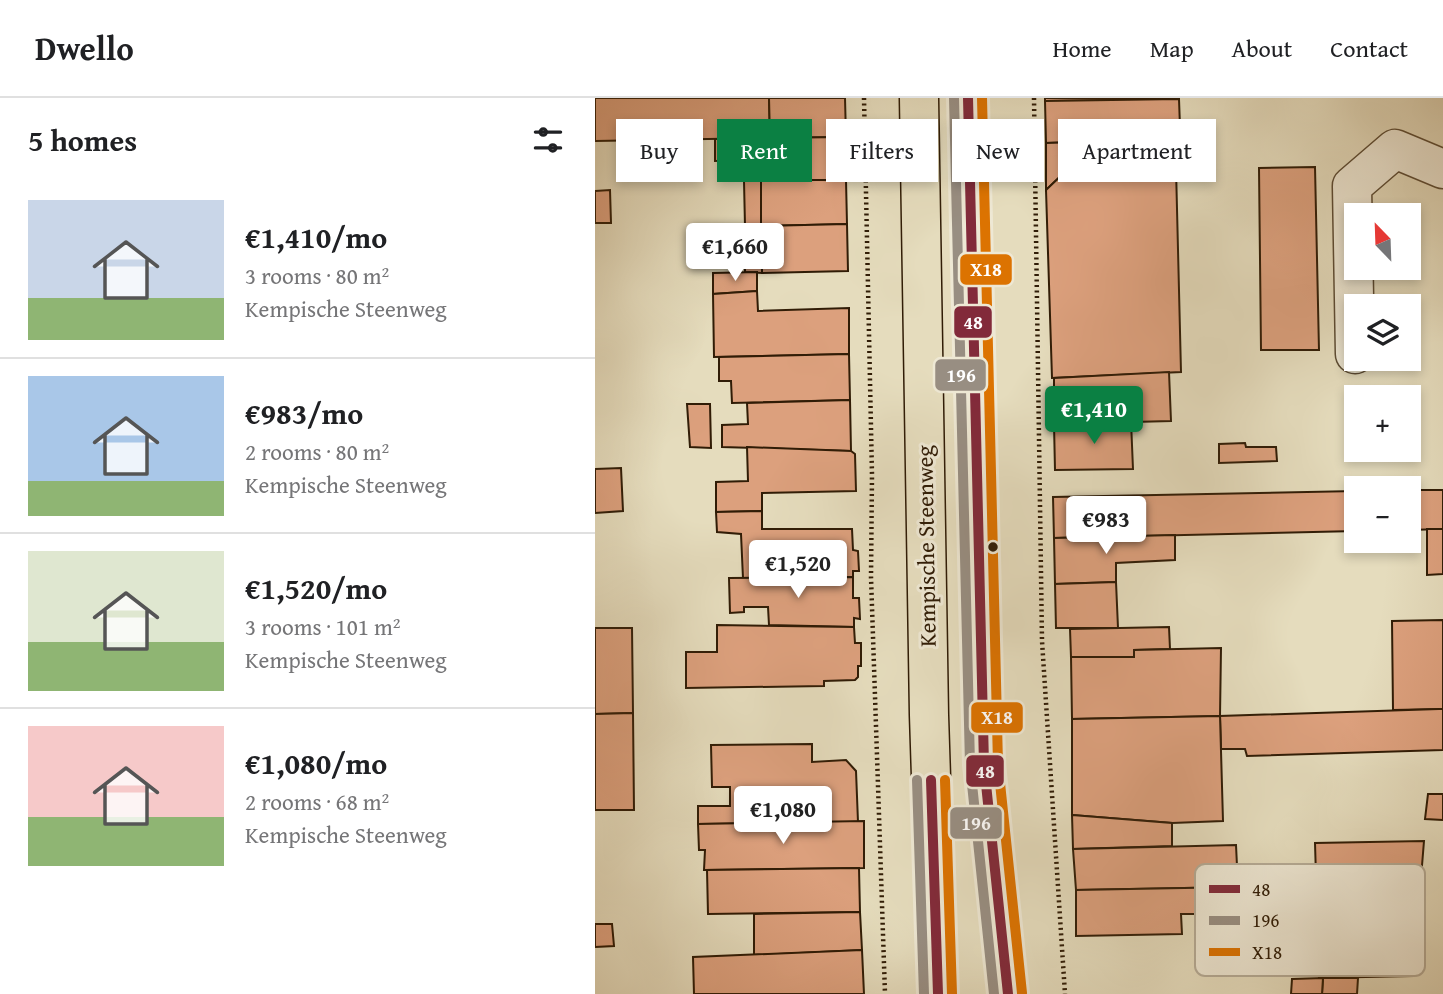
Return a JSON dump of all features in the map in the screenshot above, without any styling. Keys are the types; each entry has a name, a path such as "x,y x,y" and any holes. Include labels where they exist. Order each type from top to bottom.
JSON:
{"main road":[{"name":"Kempische Steenweg","path":"919,98 929,715 938,994"},
{"path":"968,98 984,765 1007,994"}],"lane":[{"path":"1354,294 1352,186 1395,149 1443,169"}],"path":[{"path":"864,98 872,475 871,578 885,994"},
{"path":"1034,98 1042,641 1065,994"}],"building":[{"path":"595,98 769,98 770,119 717,119 717,139 703,139 703,119 616,119 616,141 595,141"},
{"path":"769,98 845,98 846,119 826,119 826,137 812,137 812,119 770,119"},
{"path":"1045,98 1179,98 1179,99 1045,101"},
{"path":"1179,99 1180,119 1058,119 1058,143 1046,143 1045,101"},
{"path":"812,137 826,137 826,180 812,180"},
{"path":"715,139 717,139 717,161"},
{"path":"1046,143 1058,143 1058,179 1046,190"},
{"path":"1315,167 1319,350 1261,350 1259,168"},
{"path":"1058,179 1058,182 1176,182 1181,372 1052,378 1046,190"},
{"path":"744,182 761,182 761,226 745,226"},
{"path":"761,182 846,182 847,224 761,226"},
{"path":"610,190 611,223 595,223 595,191"},
{"path":"847,224 848,271 762,273 761,226"},
{"path":"745,226 745,249 718,249 717,227"},
{"path":"745,226 761,226 762,273 745,272"},
{"path":"757,272 757,291 713,294 713,273"},
{"path":"757,291 758,311 849,308 849,354 714,357 713,294"},
{"path":"849,354 850,400 732,403 731,381 719,381 719,357"},
{"path":"1169,372 1171,421 1054,424 1051,398 1054,394 1054,378"},
{"path":"850,400 851,451 722,447 722,425 748,424 747,403"},
{"path":"687,404 710,404 711,448 690,447"},
{"path":"1131,421 1133,469 1055,470 1054,424"},
{"path":"1245,443 1246,447 1276,447 1277,461 1219,463 1219,444"},
{"path":"747,447 851,451 855,454 856,491 762,493 762,511 716,512 716,482 748,481"},
{"path":"621,468 623,511 595,513 595,469"},
{"path":"1421,490 1443,490 1443,529 1421,530"},
{"path":"1344,491 1344,531 1054,538 1053,497"},
{"path":"762,511 762,529 852,529 853,550 858,551 859,571 853,571 853,577 743,578 741,534 717,532 716,512"},
{"path":"1427,529 1443,529 1443,574 1427,575"},
{"path":"1175,535 1175,560 1116,563 1116,582 1055,584 1054,538"},
{"path":"853,577 853,598 859,598 860,619 854,618 854,627 769,625 768,607 744,607 744,612 730,613 729,578"},
{"path":"1116,582 1118,628 1056,628 1055,584"},
{"path":"1443,620 1443,709 1393,710 1392,621"},
{"path":"717,625 854,627 855,643 861,643 858,677 855,680 824,681 824,686 686,688 686,652 717,652"},
{"path":"1169,627 1170,649 1134,650 1134,657 1071,657 1070,629"},
{"path":"595,628 632,628 633,713 595,714"},
{"path":"1221,648 1220,716 1072,719 1071,657 1134,657 1134,650"},
{"path":"1443,709 1443,750 1247,756 1245,749 1221,749 1220,716"},
{"path":"633,713 634,810 595,810 595,714"},
{"path":"1220,716 1223,821 1172,823 1072,815 1072,719"},
{"path":"812,744 812,762 846,760 856,771 858,822 698,824 698,806 730,806 730,787 712,787 711,745"},
{"path":"1428,794 1443,794 1443,820 1425,819"},
{"path":"1072,815 1172,823 1172,846 1073,849"},
{"path":"864,821 864,868 704,870 705,850 699,850 698,824"},
{"path":"1424,841 1422,864 1316,864 1315,843"},
{"path":"1236,845 1237,864 1195,864 1195,888 1076,890 1073,849"},
{"path":"859,868 860,912 708,914 707,870"},
{"path":"1195,888 1195,914 1181,914 1182,934 1076,936 1076,890"},
{"path":"860,912 862,950 754,955 754,914"},
{"path":"595,924 612,924 614,946 595,947"},
{"path":"862,950 864,994 694,994 693,957"},
{"path":"1319,976 1413,976 1319,978"},
{"path":"1323,978 1358,978 1357,994 1322,994"},
{"path":"1323,978 1322,994 1291,994 1292,979"}],"transit line":[{"name":"196","path":"954,98 970,765 994,994"},
{"name":"48","path":"968,98 984,765 1008,994"},
{"name":"X18","path":"982,98 998,764 1022,993"},
{"name":"196","path":"917,780 924,994"},
{"name":"48","path":"931,780 938,994"},
{"name":"X18","path":"945,780 952,994"}]}
